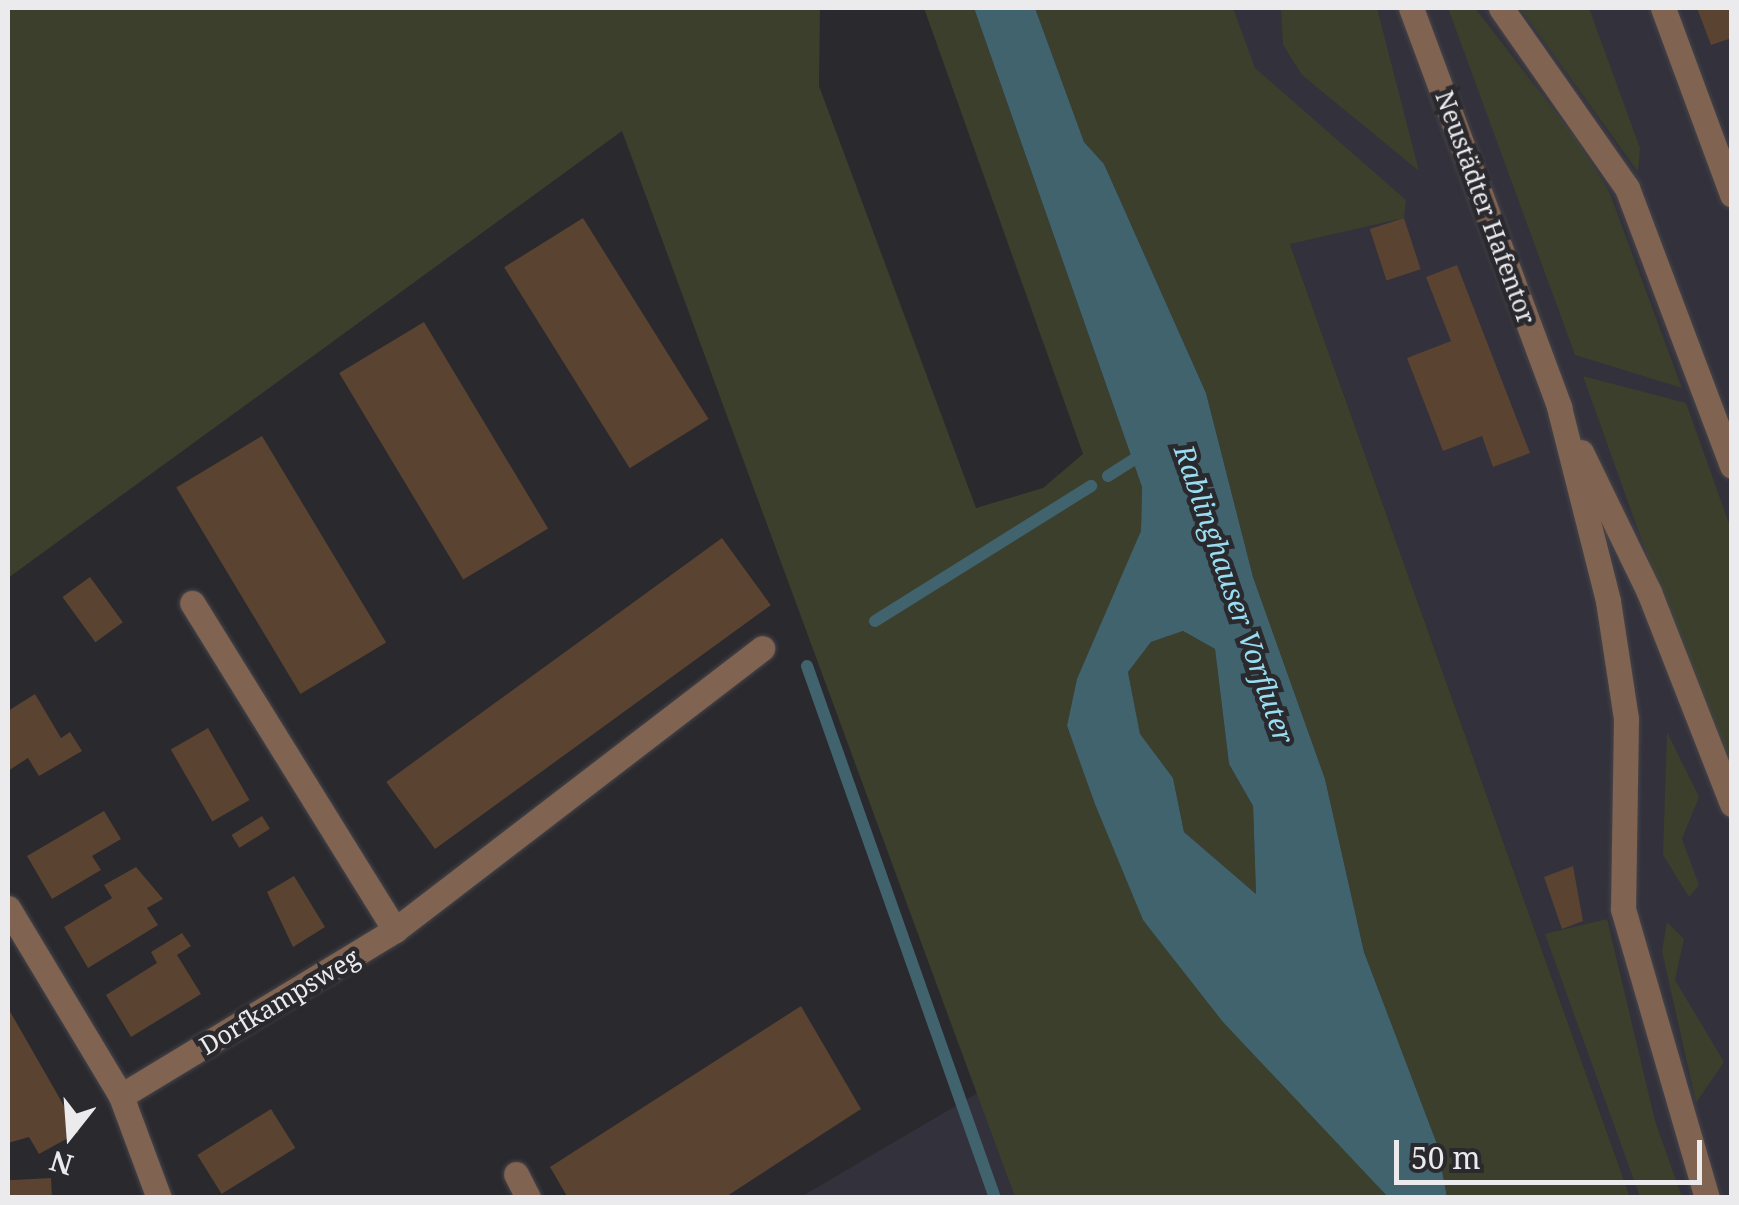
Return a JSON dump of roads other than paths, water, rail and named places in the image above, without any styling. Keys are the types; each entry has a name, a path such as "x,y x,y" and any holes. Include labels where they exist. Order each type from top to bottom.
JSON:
{"street":[{"name":"Neustädter Hafentor","path":"1411,8 1559,407"},
{"path":"1501,8 1627,188 1732,466"},
{"path":"1663,8 1732,194"},
{"path":"1559,407 1649,592 1732,804"},
{"path":"1559,407 1626,719 1623,909 1708,1198"},
{"path":"192,603 395,930"},
{"name":"Dorfkampsweg","path":"121,1096 395,930 762,648"},
{"path":"8,908 121,1096 158,1198"}],"water":[{"name":"Rablinghauser Vorfluter","path":"974,8 1035,8 1084,142 1104,164 1206,393 1253,577 1325,779 1364,952 1437,1144 1447,1197 1388,1197 1223,1022 1143,920 1067,726 1077,679 1141,531 1142,487","holes":["1183,631 1215,649 1229,764 1253,806 1256,894 1184,832 1173,778 1140,734 1128,672 1151,642"]}],"waterway":[{"path":"1108,476 1144,453"},
{"path":"875,621 1091,486"},
{"path":"807,666 995,1198"}]}
